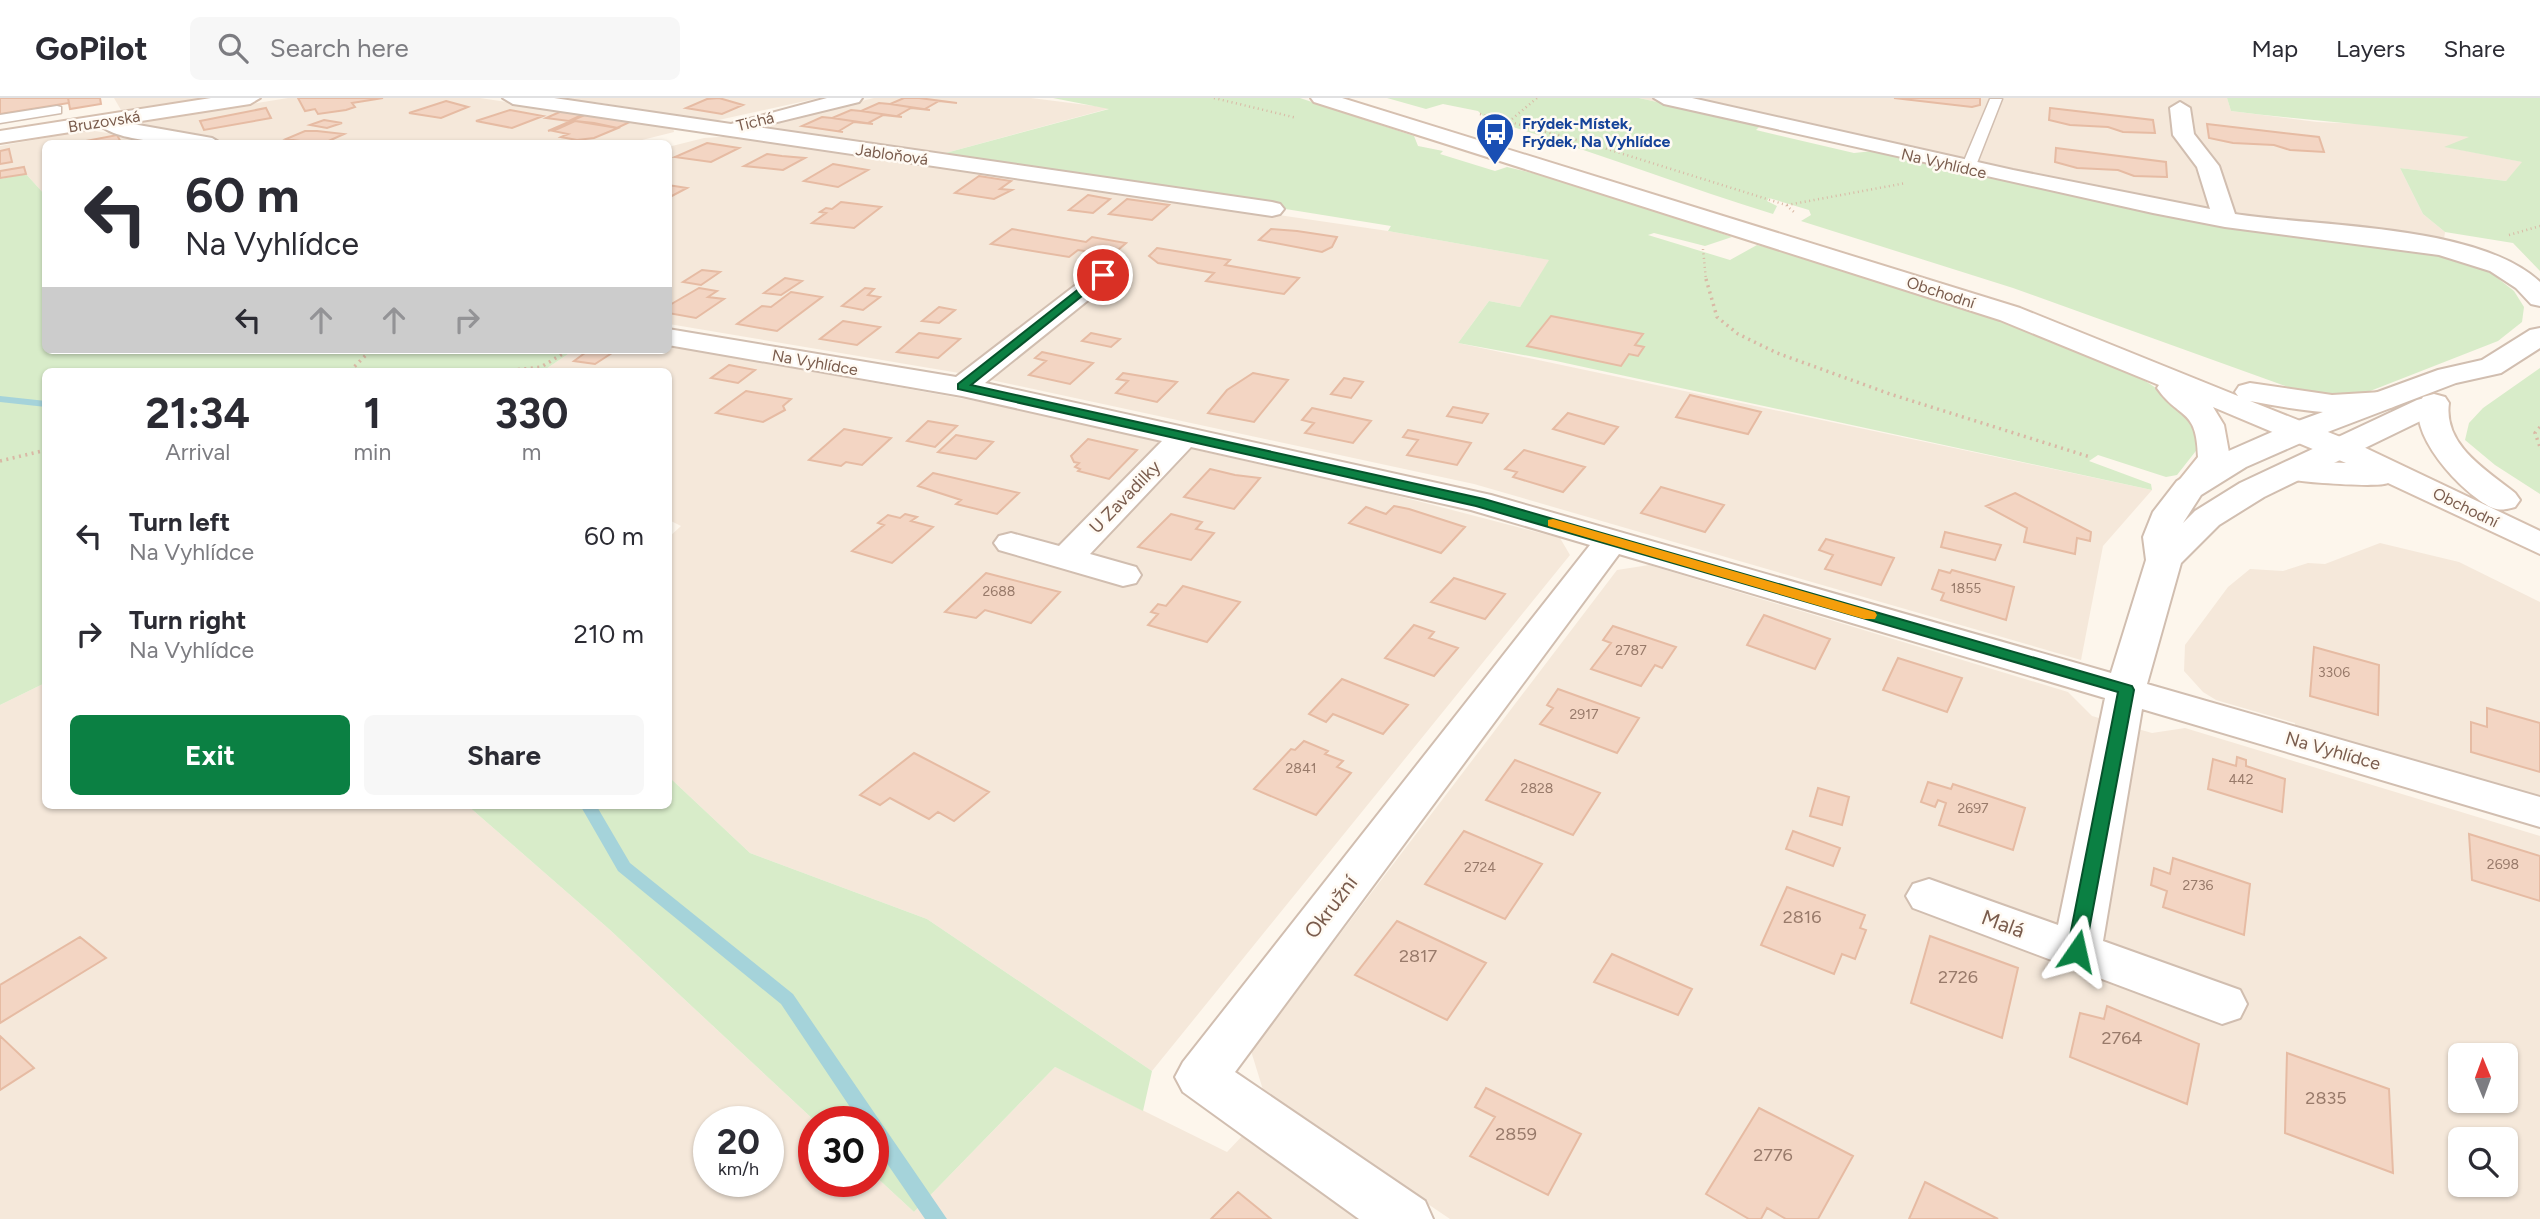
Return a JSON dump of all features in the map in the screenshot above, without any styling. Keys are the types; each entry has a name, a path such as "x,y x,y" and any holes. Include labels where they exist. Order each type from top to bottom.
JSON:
{"street":[{"name":"Bruzovská","path":"0,137 250,98"},
{"name":"Jabloňová","path":"513,98 1272,209"},
{"name":"Tichá","path":"672,141 852,98"},
{"name":"Obchodní","path":"1321,98 2010,314 2503,500 2540,519"},
{"name":"Obchodní","path":"1350,98 1753,219 2028,307 2250,392 2540,544"},
{"name":"Na Vyhlídce","path":"1664,98 1968,168 2225,220 2470,255 2512,273 2540,298"},
{"path":"2180,108 2184,135 2208,166 2225,220"},
{"path":"106,121 122,128 190,140"},
{"path":"962,387 1103,275"},
{"path":"2189,488 2235,460 2333,435 2434,403 2476,383 2491,367 2540,336"},
{"name":"Na Vyhlídce","path":"672,338 962,387 1479,502 2540,812"},
{"path":"2077,951 2126,690 2164,560 2160,537 2170,512 2214,458 2214,431 2205,414 2136,363"},
{"path":"2250,392 2317,405 2350,406 2382,401 2448,376 2491,367"},
{"path":"2164,560 2207,518 2252,490 2294,471 2333,435 2382,401"},
{"path":"2434,403 2430,413 2432,427 2445,446 2467,470 2503,500"},
{"name":"U Zavadilky","path":"1066,559 1184,436"},
{"path":"2294,471 2353,473 2443,494"},
{"name":"Okružní","path":"1405,1219 1201,1077 1611,541"},
{"path":"1011,544 1123,575"},
{"name":"Malá","path":"1929,896 2222,1004"}],"lane":[{"path":"1968,168 1996,99"},
{"path":"0,118 57,110"}],"path":[{"path":"1512,120 1537,98"},
{"path":"1786,205 1892,187 1968,168"},
{"path":"2499,238 2540,226"},
{"path":"1703,249 1707,292 1717,317 1734,334 1796,362 2090,457"},
{"path":"354,368 367,354"},
{"path":"532,368 541,367 562,354"},
{"path":"2540,427 2535,433 2540,447"},
{"path":"0,461 42,451"}],"shaded area":[{"path":"114,98 207,98 121,110"},
{"path":"288,98 480,98 673,127 674,132 642,140 212,140 129,124"},
{"path":"541,98 819,98 714,121 595,102 579,104"},
{"path":"874,98 1031,98 1111,108 942,154 754,127"},
{"path":"1639,98 2227,98 2231,111 2317,122 2385,125 2471,137 2446,147 2523,162 2506,181 2400,168 2423,214 2445,232 2442,254 2183,218"},
{"path":"88,130 153,140 42,140 42,192 26,174 0,179 0,146"},
{"path":"734,136 1388,231 1550,260 1520,307 1489,301 1458,343 2152,490 2103,546 2081,660 1474,484 959,373 672,325 672,146 704,138"},
{"path":"672,347 987,403 1379,491 1560,538 1570,555 1152,1071 927,919 750,853 672,780 672,534 681,526 672,522 672,368 547,368 568,354 672,354"},
{"path":"2380,543 2459,562 2540,602 2540,799 2295,727 2295,723 2216,700 2203,692 2184,671 2185,645 2228,587 2250,569 2283,571 2308,563 2325,564"},
{"path":"1649,565 2068,692 2092,716 2152,733 2185,728 2540,836 2540,1219 1450,1219 1264,1093 1251,1051 1617,570"},
{"path":"42,684 42,809 472,809 609,929 799,1106 798,1197 889,1197 889,1189 914,1212 1055,1067 1227,1152 1245,1133 1369,1219 0,1219 0,705"}],"green space":[{"path":"1053,98 1300,98 1414,136 1418,146 1443,151 1440,154 1495,171 1507,167 1583,185 1732,237 1705,246 1654,233 1648,235 1730,260 1757,245 1790,253 1990,316 2085,350 2144,380 2197,420 2199,447 2177,475 2166,477 2098,455 2089,461 2151,484 2152,490 1556,361 1458,343 1489,301 1520,307 1549,260 1388,231 1391,226 942,154 1109,109"},
{"path":"1387,98 1639,98 1756,124 1759,127 1756,130 1854,153 1873,151 2183,218 2442,254 2491,273 2514,291 2524,307 2522,322 2498,341 2360,395 2321,394 2291,388 2013,288 1801,221 1811,215 1809,210 1769,198 1767,201 1777,206 1773,214 1486,119 1478,111 1443,104 1426,109"},
{"path":"2227,98 2540,98 2540,271 2513,243 2445,232 2423,214 2400,168 2506,181 2522,162 2444,147 2469,137 2231,111"},
{"path":"26,174 42,192 42,354 568,354 547,368 42,368 42,684 0,705 0,179"},
{"path":"2540,368 2540,494 2495,465 2465,440 2469,423 2483,408"},
{"path":"672,780 750,853 927,919 1152,1071 1143,1111 1055,1067 914,1212 889,1189 889,1106 799,1106 609,929 472,809 672,809"}],"building":[{"path":"0,98 68,98 69,103 0,114"},
{"path":"68,98 100,98 101,104 70,109"},
{"path":"298,98 383,98 352,103 355,107 346,110 318,114 315,109 305,111"},
{"path":"719,98 743,105 722,114 686,108 707,99"},
{"path":"904,98 919,98 957,103 939,101 925,109 930,110 890,104"},
{"path":"1894,98 1980,98 1980,105 1972,107"},
{"path":"446,101 468,107 441,118 409,113"},
{"path":"879,103 930,110 911,108 897,116 902,117 861,111"},
{"path":"266,108 271,118 204,130 200,121"},
{"path":"2050,108 2153,120 2155,133 2123,132 2108,127 2070,125 2049,120"},
{"path":"510,110 543,116 512,128 476,121"},
{"path":"851,110 902,117 883,115 868,123 873,124 832,118"},
{"path":"562,111 584,114 569,121 546,118"},
{"path":"587,114 632,121 617,128 575,121 548,131"},
{"path":"822,117 873,124 854,122 839,131 843,132 802,126"},
{"path":"324,120 342,123 327,128 310,125"},
{"path":"575,121 618,128 594,138 577,140 561,137 568,134 553,131"},
{"path":"2207,124 2319,137 2324,152 2290,150 2274,145 2233,143 2209,138"},
{"path":"305,131 344,134 331,140 286,139"},
{"path":"117,135 120,140 91,140"},
{"path":"707,143 739,148 711,162 675,157"},
{"path":"2056,148 2166,162 2167,177 2134,176 2118,170 2077,168 2055,162"},
{"path":"9,149 12,162 0,164 0,151"},
{"path":"767,154 805,158 783,170 744,166"},
{"path":"833,164 868,170 838,187 804,181"},
{"path":"24,167 26,174 0,178 0,171"},
{"path":"979,176 1011,181 1000,189 1012,190 994,199 955,193"},
{"path":"672,186 687,188 672,196"},
{"path":"1088,195 1110,199 1093,213 1069,210"},
{"path":"1127,199 1169,205 1152,220 1109,214"},
{"path":"841,202 881,207 854,228 812,223 826,213 820,212 826,208 832,209"},
{"path":"1012,229 1086,242 1092,237 1126,243 1118,250 1097,253 1078,250 1069,257 991,244"},
{"path":"1271,229 1337,237 1332,247 1322,252 1259,240"},
{"path":"1157,248 1230,260 1225,265 1299,278 1284,294 1206,281 1214,273 1158,263 1149,256"},
{"path":"702,270 720,272 701,285 683,282"},
{"path":"785,278 802,281 781,295 764,293"},
{"path":"699,288 717,291 708,297 724,299 696,318 672,314 672,304"},
{"path":"865,288 874,289 868,295 880,297 863,310 842,306"},
{"path":"791,292 822,297 777,331 737,324 762,306 771,307"},
{"path":"939,307 955,310 939,323 922,321"},
{"path":"1551,316 1643,334 1635,345 1644,347 1638,356 1629,354 1621,366 1527,346"},
{"path":"843,321 880,327 857,345 820,339"},
{"path":"919,333 960,339 938,358 897,352"},
{"path":"1091,333 1120,339 1111,347 1082,341"},
{"path":"1042,352 1093,363 1070,384 1029,375 1046,361 1035,358"},
{"path":"584,354 610,354 595,364 574,361"},
{"path":"729,365 755,370 738,383 711,378"},
{"path":"1123,373 1177,382 1157,402 1116,393 1128,381 1117,379"},
{"path":"1253,373 1288,380 1254,422 1208,413 1227,390"},
{"path":"1344,378 1363,382 1351,398 1331,394"},
{"path":"746,391 791,399 783,406 785,410 763,422 716,413"},
{"path":"1690,395 1761,412 1748,434 1676,417"},
{"path":"1453,407 1488,414 1482,423 1447,416"},
{"path":"1312,408 1371,421 1353,443 1305,433 1314,423 1302,420"},
{"path":"1568,413 1618,427 1604,444 1553,429"},
{"path":"928,421 957,426 935,447 907,441"},
{"path":"844,429 891,438 862,465 846,462 841,466 809,460"},
{"path":"1408,430 1471,443 1457,465 1407,455 1418,440 1403,437"},
{"path":"956,435 993,442 976,459 938,452"},
{"path":"1088,439 1137,450 1109,479 1078,471 1080,469 1075,467 1079,463 1074,462 1071,456"},
{"path":"1524,450 1585,467 1563,492 1513,477 1517,472 1505,469"},
{"path":"1210,469 1260,478 1234,509 1184,497"},
{"path":"933,473 1019,493 997,514 956,504 961,500 918,486"},
{"path":"1661,487 1724,505 1705,532 1641,513"},
{"path":"2015,493 2091,532 2090,541 2077,538 2075,554 2024,542 2027,528 1986,506"},
{"path":"1394,506 1465,527 1441,553 1349,523 1366,507 1386,514"},
{"path":"905,514 917,517 911,521 933,527 892,563 852,551 884,525 878,523 888,515 900,518"},
{"path":"1171,514 1202,522 1196,529 1214,533 1191,560 1138,547"},
{"path":"1945,532 2001,545 1995,560 1941,547"},
{"path":"1826,539 1894,558 1881,585 1825,569 1833,555 1819,550"},
{"path":"1939,570 1950,573 1952,570 2014,587 2006,620 1941,600 1944,593 1932,589"},
{"path":"986,573 1060,592 1031,623 985,610 976,618 945,612"},
{"path":"1454,578 1505,594 1485,619 1431,602"},
{"path":"1183,586 1240,602 1207,642 1148,625 1158,614 1151,612 1158,604 1166,606"},
{"path":"1764,615 1830,639 1815,669 1747,645"},
{"path":"1414,625 1434,632 1429,638 1458,648 1434,676 1385,658"},
{"path":"1613,626 1676,647 1662,668 1655,665 1641,686 1591,669 1611,643 1603,640"},
{"path":"2314,647 2379,665 2378,715 2310,696"},
{"path":"1898,658 1962,678 1947,712 1883,690"},
{"path":"1342,679 1408,705 1383,734 1333,714 1326,722 1309,714"},
{"path":"1558,689 1639,718 1617,753 1540,724 1553,708 1547,705"},
{"path":"2487,708 2540,723 2540,772 2471,752 2471,722 2487,727"},
{"path":"1304,741 1343,761 1337,767 1351,773 1316,815 1254,789 1291,749 1295,750"},
{"path":"914,753 989,792 954,821 938,812 929,819 890,798 880,805 860,795"},
{"path":"2237,757 2246,760 2246,766 2285,779 2282,812 2208,789 2213,759 2236,766"},
{"path":"1515,760 1600,793 1573,835 1486,800"},
{"path":"1928,782 1951,789 1953,784 2025,808 2013,850 1939,825 1946,803 1938,800 1935,807 1921,802"},
{"path":"1818,788 1849,797 1842,825 1810,816"},
{"path":"1464,831 1542,864 1505,919 1425,884"},
{"path":"1793,831 1840,848 1833,866 1786,849"},
{"path":"2469,834 2540,856 2540,901 2472,880"},
{"path":"2173,858 2250,884 2244,935 2163,907 2167,891 2151,885 2154,868 2170,874"},
{"path":"1787,887 1865,915 1860,928 1866,930 1855,959 1842,954 1834,974 1761,945"},
{"path":"1397,921 1486,963 1447,1020 1355,975"},
{"path":"1930,936 2018,968 2002,1038 1911,1003"},
{"path":"80,937 106,958 0,1023 0,985"},
{"path":"1612,954 1692,989 1678,1015 1594,982"},
{"path":"2107,1006 2199,1044 2187,1104 2070,1057 2080,1013 2104,1019"},
{"path":"0,1036 34,1068 0,1090"},
{"path":"2287,1053 2389,1089 2393,1173 2285,1133"},
{"path":"1486,1088 1581,1134 1548,1195 1470,1156 1495,1117 1475,1107"},
{"path":"1759,1108 1853,1156 1818,1219 1786,1219 1767,1208 1761,1219 1749,1219 1706,1194"},
{"path":"1925,1182 1998,1219 1909,1219"},
{"path":"1238,1192 1271,1219 1211,1219"}],"waterway":[{"path":"0,399 42,404"},
{"path":"590,809 624,867 787,999 860,1106"},
{"path":"889,1149 937,1219"}],"slow traffic":[{"path":"1553,523 1870,615"}],"place":[{"name":"Frýdek-Místek, Frýdek, Na Vyhlídce","path":"1495,166"}],"route":[{"path":"1103,275 962,387 1479,502 2126,690 2077,951"}]}
